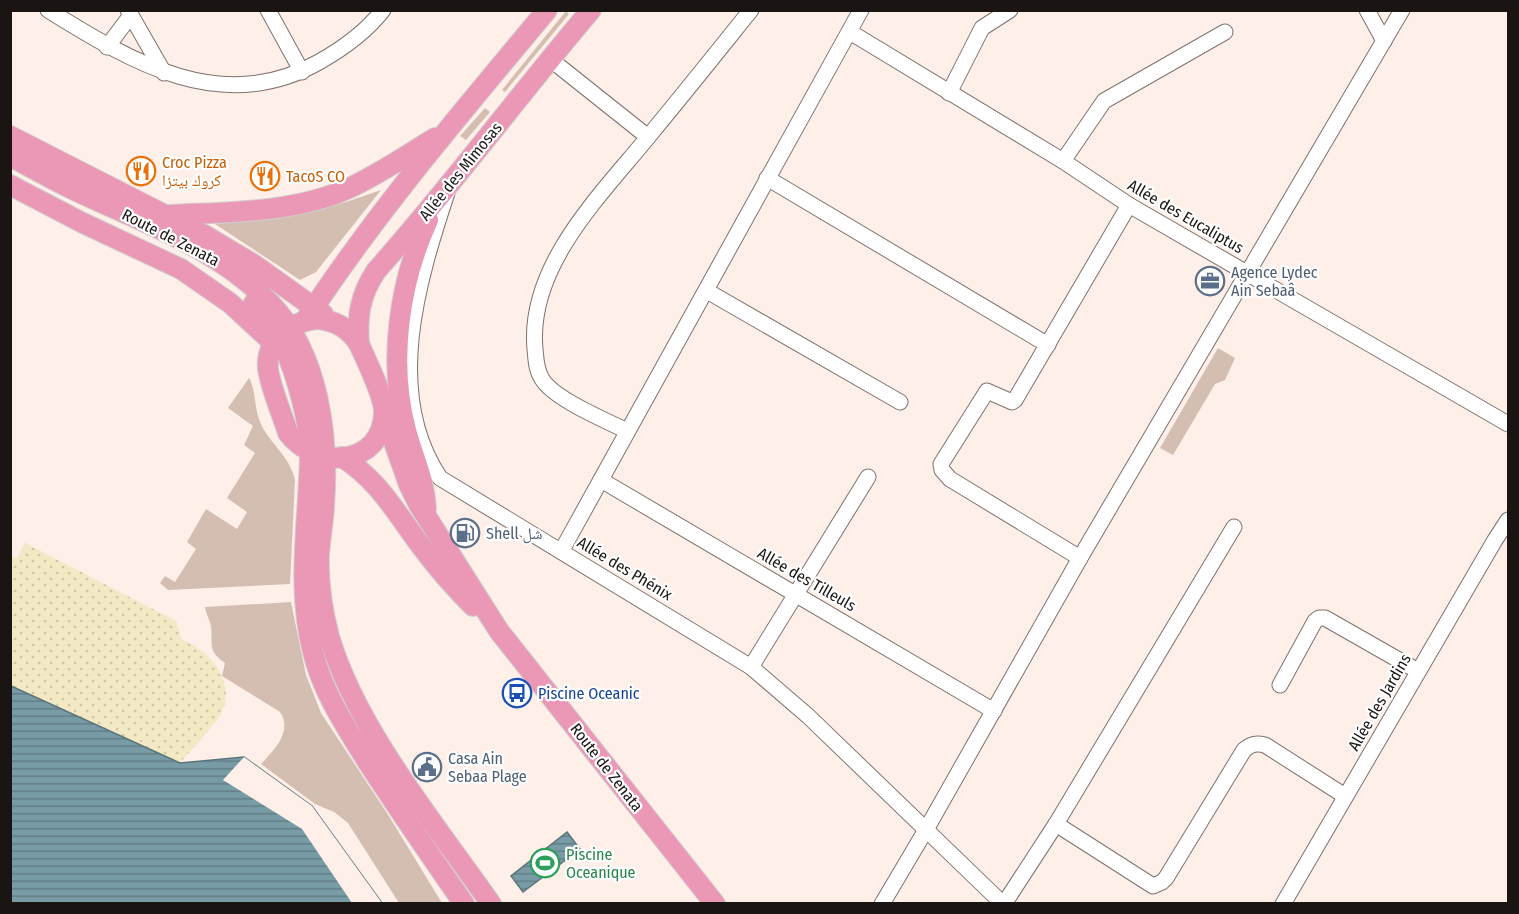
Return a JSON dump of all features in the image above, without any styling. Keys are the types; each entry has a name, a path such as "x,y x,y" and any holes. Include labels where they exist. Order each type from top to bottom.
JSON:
{"main road":[{"name":"Allée des Mimosas","path":"292,327 446,132 548,10"},
{"name":"Allée des Mimosas","path":"359,344 359,313 370,281 591,10"},
{"path":"166,215 235,212 316,201 361,182 446,132"},
{"name":"Route de Zenata","path":"10,136 231,250 292,327 315,391 326,456 358,467 378,486 441,572 499,631"},
{"name":"Route de Zenata","path":"10,156 70,188 217,258 270,303 292,327"},
{"name":"Route de Zenata","path":"10,168 210,269 292,327"},
{"name":"Route de Zenata","path":"10,185 83,223 182,269 230,303 292,327 332,321 348,330 359,344 384,406 384,414 409,485 426,518 499,631 715,903"},
{"path":"426,518 422,475 406,430 402,408 398,362 403,300 409,271 419,240 442,195"},
{"path":"292,327 270,352 268,369 288,433 295,442 326,456 358,453 372,443 381,430 384,414"},
{"path":"326,456 306,506 304,586 308,634 313,655 321,677 356,743 464,903"},
{"path":"326,456 319,574 322,606 330,639 348,685 382,746 492,903"}],"street":[{"path":"48,10 107,46 164,73 208,83 238,84 266,82 302,72 335,53 359,34 383,10"},
{"path":"268,10 302,72"},
{"path":"627,430 567,400 542,380 537,366 534,337 537,313 546,283 563,246 588,209 750,10"},
{"path":"562,550 861,10"},
{"path":"950,93 982,28 1010,10"},
{"path":"1367,10 1384,41"},
{"path":"882,903 1080,558 1401,10"},
{"path":"107,46 129,13 164,73"},
{"name":"Allée des Eucaliptus","path":"850,32 1063,161 1129,205 1509,424"},
{"path":"1063,161 1104,101 1225,32"},
{"path":"550,59 648,137"},
{"path":"767,178 1048,345"},
{"name":"Allée des Phénix","path":"442,195 415,306 410,374 411,395 421,442 440,478 562,550 751,667 781,690 1004,903"},
{"path":"1080,558 950,479 942,470 941,464 984,394 991,392 1012,402 1048,345 1129,205"},
{"path":"707,291 900,402"},
{"path":"751,667 868,477"},
{"name":"Allée des Tilleuls","path":"601,480 994,711"},
{"name":"Allée des Jardins","path":"1283,903 1495,540 1509,520"},
{"path":"1004,903 1056,824 1234,527"},
{"path":"1280,685 1315,621 1319,618 1325,618 1418,671"},
{"path":"1056,824 1153,886 1166,878 1244,750 1250,745 1257,743 1265,745 1345,796"}],"shaded area":[{"path":"566,11 569,14 505,92 502,90"},
{"path":"485,108 490,112 466,140 460,136"},
{"path":"381,190 316,272 300,280 215,224 288,215 346,202"},
{"path":"1218,348 1235,358 1225,380 1215,384 1173,455 1160,448"},
{"path":"249,378 262,427 288,463 295,480 290,584 168,590 160,583 165,576 175,582 196,549 187,542 206,509 237,529 247,512 227,498 255,453 244,445 253,426 228,408"},
{"path":"291,602 306,675 321,713 387,813 442,903 399,903 348,823 334,812 315,804 261,764 280,740 284,726 283,719 280,712 222,676 225,663 213,651 210,624 205,607"}],"sand":[{"path":"25,543 176,621 182,640 202,651 218,668 226,689 222,712 180,763 11,686 11,557 17,559"}],"water":[{"path":"11,686 180,763 244,757 312,806 382,903 11,904"},
{"name":"Piscine Oceanique","path":"567,832 580,849 523,892 511,876"}],"pier":[{"path":"244,757 312,806 382,903 352,903 302,829 223,780"}],"place":[{"name":"Croc Pizza كروك بيتزا","path":"141,171"},
{"name":"TacoS CO","path":"265,176"},
{"name":"Agence Lydec Ain Sebaâ","path":"1210,281"},
{"name":"Shell شل","path":"465,533"},
{"name":"Piscine Oceanic","path":"517,693"},
{"name":"Casa Ain Sebaa Plage","path":"427,767"},
{"name":"Piscine Oceanique","path":"545,863"}]}
